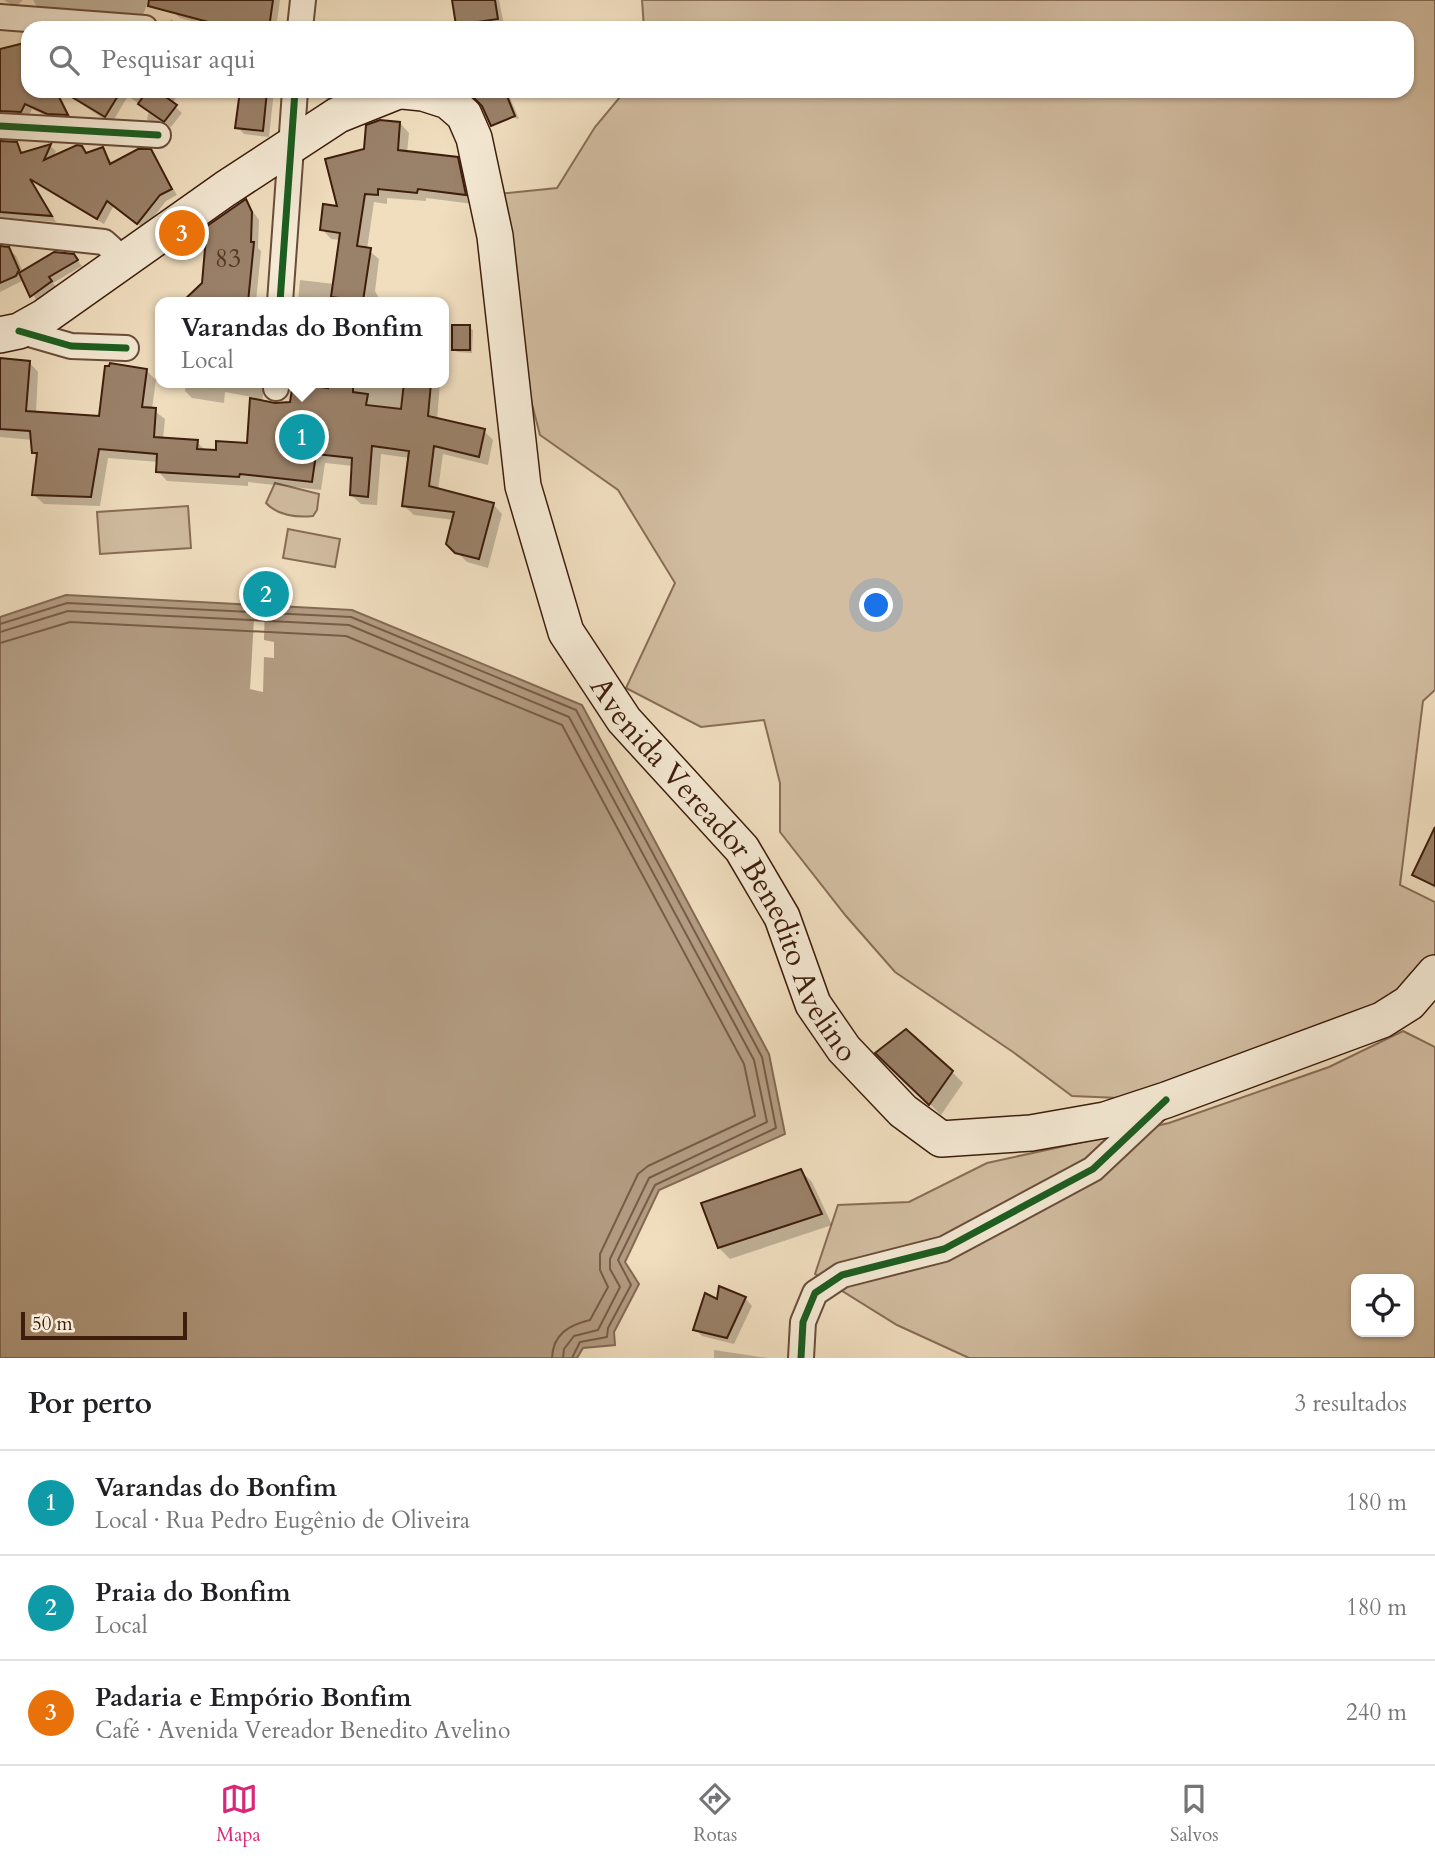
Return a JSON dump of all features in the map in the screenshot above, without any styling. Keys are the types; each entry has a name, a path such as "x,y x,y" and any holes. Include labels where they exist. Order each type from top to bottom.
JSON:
{"main road":[{"path":"10,333 124,260 338,115 380,98"},
{"name":"Avenida Vereador Benedito Avelino","path":"439,98 448,101 464,116 474,138 495,236 523,486 566,632 624,720 742,849 782,917 813,1004 844,1049 903,1111 942,1139 1043,1131 1105,1119 1166,1100 1382,1020 1409,1003 1435,973"}],"street":[{"path":"301,21 303,0"},
{"path":"0,17 53,21"},
{"path":"280,297 294,98"},
{"path":"0,125 158,135"},
{"path":"0,231 104,242 124,260"},
{"path":"10,333 71,346 126,348"},
{"path":"801,1358 803,1322 815,1293 842,1275 944,1249 1093,1169 1166,1100"}],"shaded area":[{"path":"642,0 1435,0 1435,690 1423,701 1400,885 1435,902 1435,973 1432,979 1166,1100 1072,1096 1013,1052 895,972 846,916 780,832 780,783 764,720 701,727 626,688 675,583 618,490 540,435 478,196 557,188 595,127 619,98 1414,98 1414,21 644,21"},
{"path":"275,483 319,494 317,510 313,516 287,515 270,507 266,503"},
{"path":"188,506 191,548 100,554 97,512"},
{"path":"288,529 340,539 335,567 283,558"},
{"path":"1403,1031 1435,1047 1435,1358 969,1358 897,1325 815,1274 838,1205 909,1202 987,1163 1169,1123 1329,1067"}],"water":[{"path":"66,595 352,610 582,705 769,1054 785,1134 659,1190 625,1262 639,1284 614,1332 615,1345 583,1348 577,1358 0,1358 0,617"}],"pier":[{"path":"255,601 265,602 264,640 274,642 274,658 264,657 263,692 250,689"}],"building":[{"path":"149,0 273,0 270,21 205,21 148,6"},
{"path":"452,0 495,0 498,19 455,21"},
{"path":"21,44 21,98 60,98 68,115 47,114 25,104 21,112 0,111 0,49"},
{"path":"74,98 117,98 105,117"},
{"path":"142,98 167,98 177,105 164,122 138,104"},
{"path":"239,98 266,98 263,131 235,128"},
{"path":"474,98 508,98 515,116 491,126 482,106"},
{"path":"380,120 400,122 398,150 458,157 466,195 418,189 417,193 378,189 378,195 365,194 357,246 371,248 364,297 331,297 340,233 320,230 323,204 337,206 325,159 364,149 366,125"},
{"path":"0,141 17,142 21,153 51,144 44,160 77,145 82,146 86,153 103,147 110,164 138,149 151,149 172,189 160,195 137,224 107,201 97,219 30,179 52,216 0,212"},
{"path":"246,199 252,212 251,242 254,242 248,297 187,297 202,283 207,226"},
{"path":"0,246 9,247 19,270 16,276 0,283"},
{"path":"54,252 74,254 78,260 49,277 52,281 30,297 19,273"},
{"path":"452,325 470,325 470,350 452,350"},
{"path":"0,358 30,361 26,411 99,416 105,366 110,363 147,369 142,407 156,408 154,437 198,440 197,449 216,450 216,441 247,443 250,398 275,403 290,402 292,388 353,388 353,392 368,394 366,405 401,409 403,388 431,388 428,416 485,429 479,457 434,446 429,486 494,503 479,559 455,553 446,544 454,512 402,506 409,451 372,446 368,497 350,495 352,458 316,454 312,482 240,474 239,477 156,472 157,454 99,449 91,497 32,495 37,453 32,453 30,431 0,429"},
{"path":"1435,827 1435,886 1412,875"},
{"path":"906,1029 953,1071 929,1105 875,1053"},
{"path":"801,1169 822,1214 718,1248 701,1203"},
{"path":"719,1286 746,1297 727,1338 693,1330 705,1293 717,1299"}],"cycle path":[{"path":"280,297 295,98"},
{"path":"0,126 158,135"},
{"path":"19,331 71,346 126,348"},
{"path":"801,1358 803,1322 815,1293 842,1275 944,1249 1093,1169 1166,1100"}],"place":[{"name":"Padaria e Empório Bonfim","path":"182,233"},
{"name":"Varandas do Bonfim","path":"302,437"},
{"name":"Praia do Bonfim","path":"266,594"}]}
